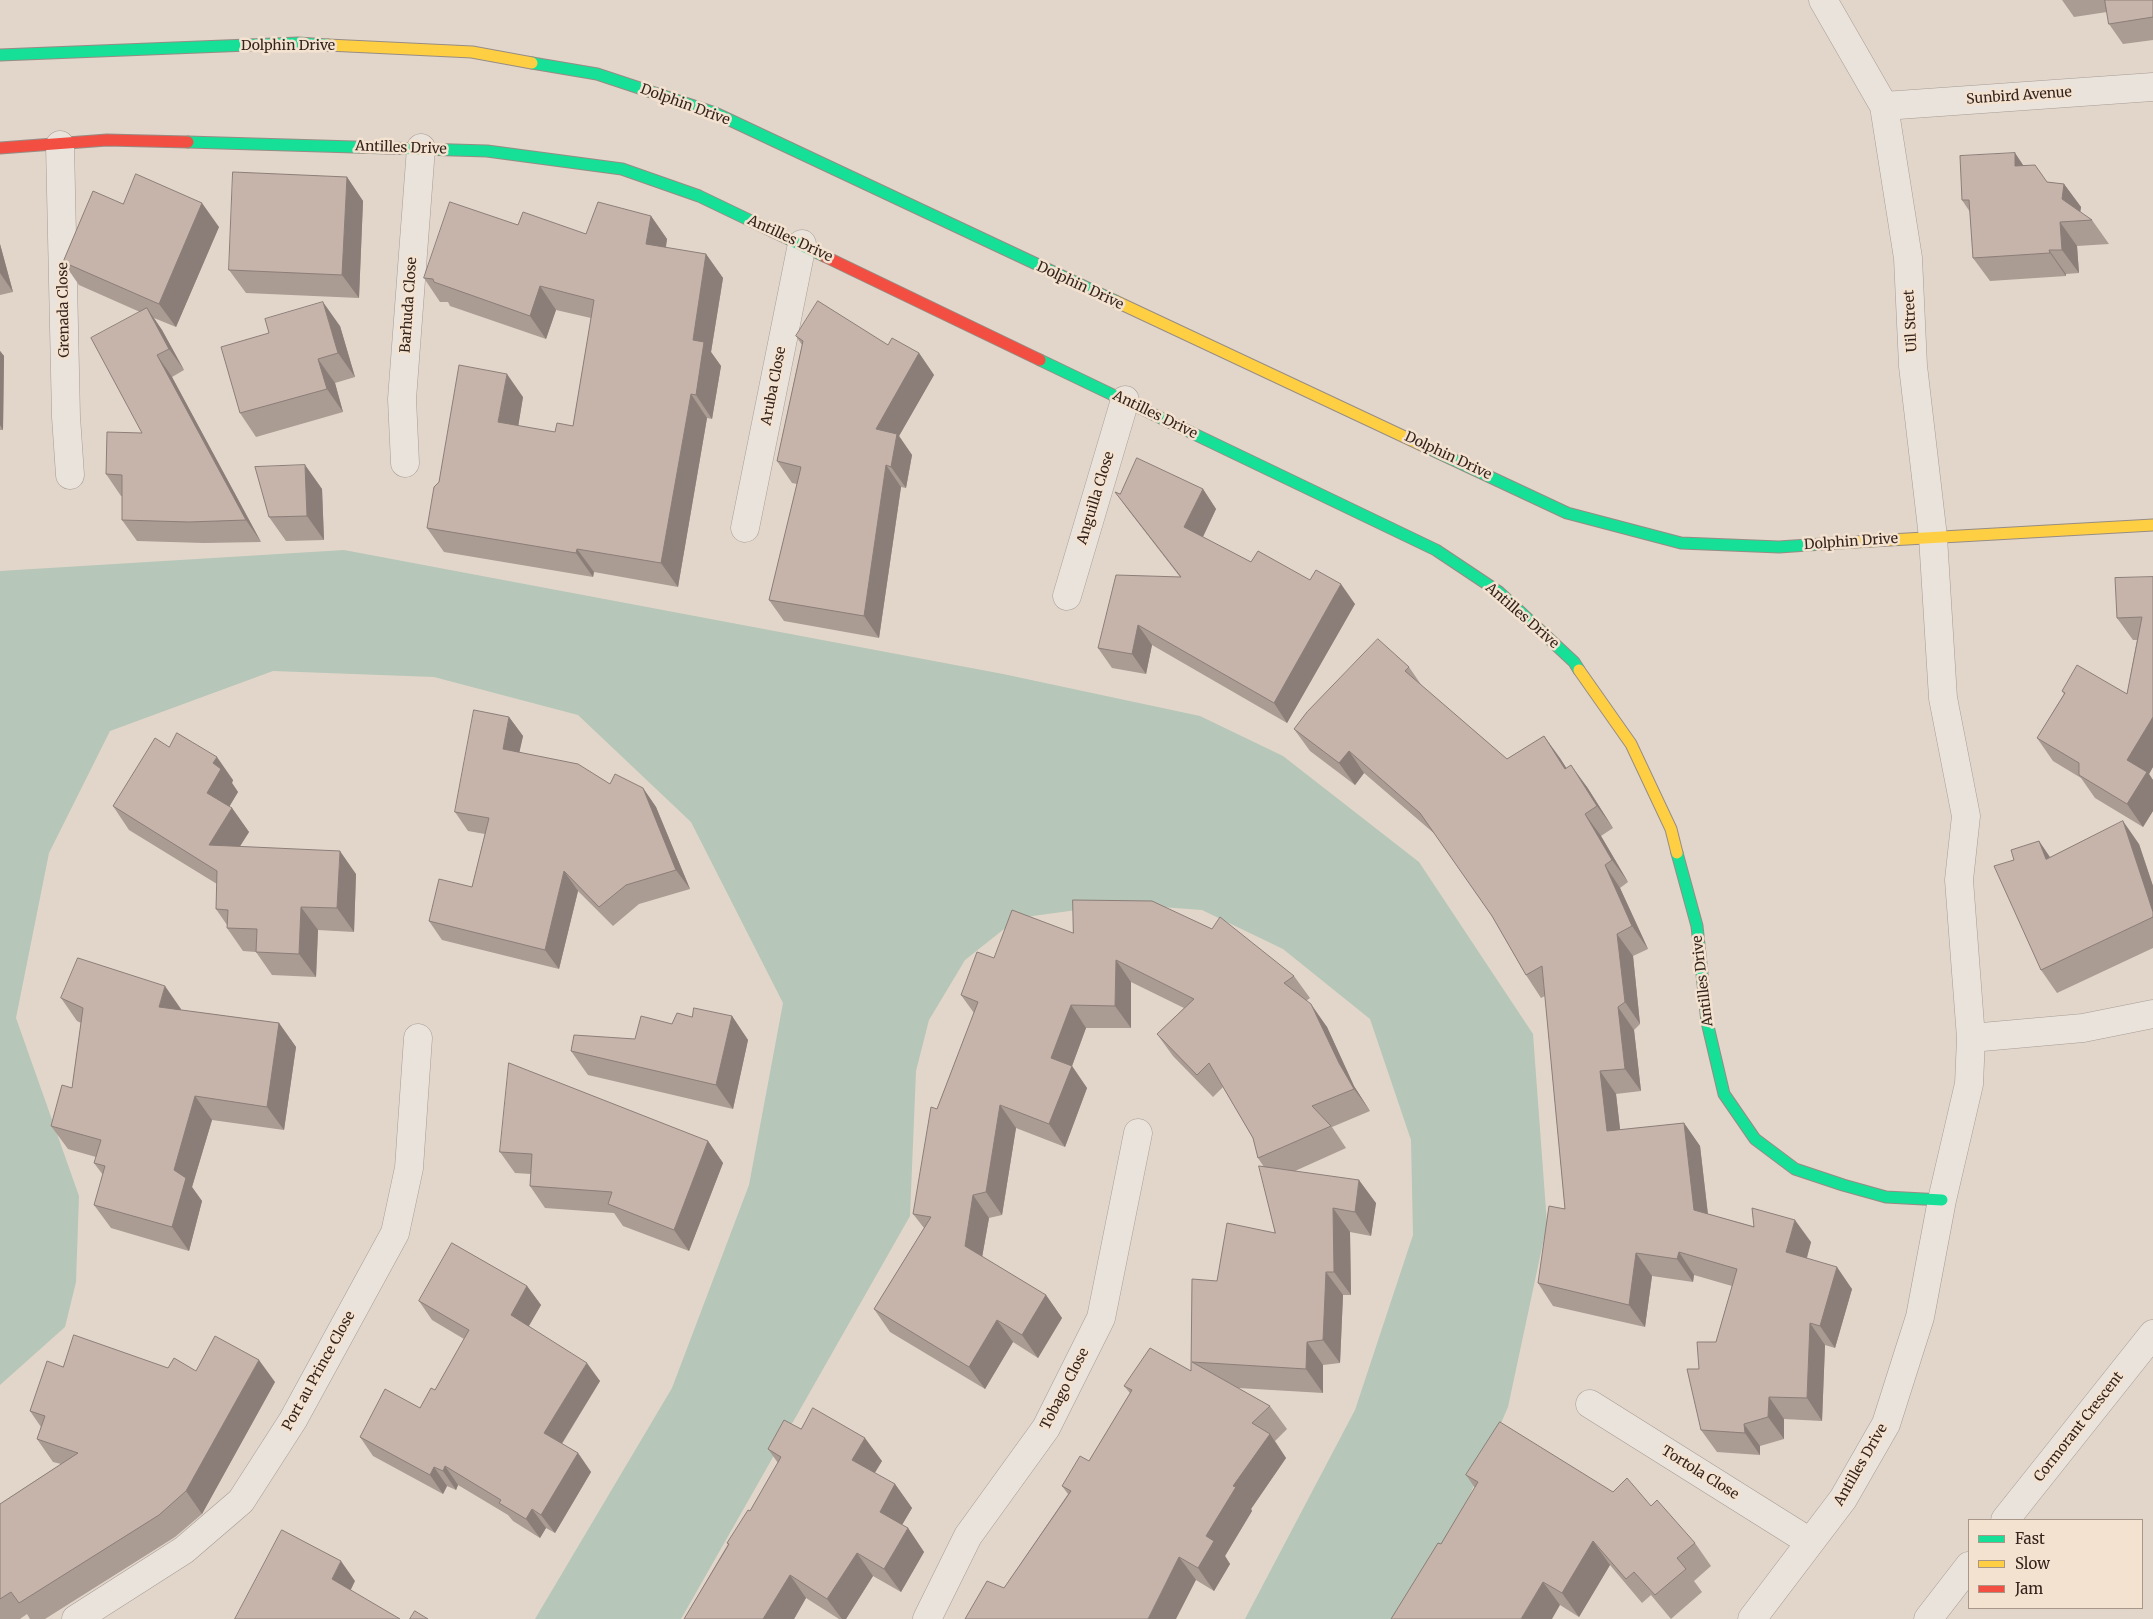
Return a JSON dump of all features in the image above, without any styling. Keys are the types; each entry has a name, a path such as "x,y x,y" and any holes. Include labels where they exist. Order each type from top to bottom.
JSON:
{"street":[{"path":"1823,0 1884,106"},
{"name":"Dolphin Drive","path":"0,55 298,43 472,52 597,74 715,113 1086,289 1567,513 1680,543 1779,547 1933,536 2153,526"},
{"name":"Sunbird Avenue","path":"1884,106 2153,87"},
{"name":"Uil Street","path":"1884,106 1908,258 1913,366 1933,536 1943,698 1966,816"},
{"name":"Antilles Drive","path":"0,148 107,140 421,148 486,151 622,169 699,196 802,244 1436,550 1499,592 1574,662 1631,744 1671,829 1697,926 1707,1022 1724,1094 1755,1139 1795,1169 1843,1185 1886,1197 1942,1200"},
{"name":"Grenada Close","path":"60,145 66,417 70,475"},
{"name":"Barhuda Close","path":"405,462 402,399 421,148"},
{"name":"Aruba Close","path":"745,528 802,244"},
{"name":"Anguilla Close","path":"1067,596 1126,400"},
{"name":"Antilles Drive","path":"1752,1619 1843,1499 1886,1424 1920,1317 1942,1200 1969,1084 1971,1038 1959,880 1966,816"},
{"path":"1971,1038 2083,1028 2153,1014"},
{"name":"Port au Prince Close","path":"76,1619 184,1550 241,1500 293,1420 395,1233 409,1168 418,1038"},
{"name":"Tobago Close","path":"926,1619 968,1536 1046,1428 1101,1318 1138,1133"},
{"name":"Cormorant Crescent","path":"2006,1519 2153,1334"},
{"name":"Tortola Close","path":"1590,1404 1810,1542"},
{"path":"1928,1619 1968,1567"}],"shaded area":[{"path":"344,550 1003,674 1200,716 1283,756 1419,862 1533,1034 1547,1224 1508,1407 1423,1603 1413,1619 1245,1619 1355,1410 1413,1235 1411,1140 1370,1019 1283,949 1202,910 1121,904 1018,918 965,960 929,1020 916,1071 910,1216 681,1619 535,1619 672,1388 749,1185 783,1003 691,822 578,715 434,677 273,671 110,731 49,853 16,1018 79,1196 76,1282 65,1327 0,1385 0,571"}],"building":[{"path":"2105,0 2153,0 2153,17 2109,24"},
{"path":"2015,153 2015,166 2035,165 2047,182 2064,184 2062,199 2092,220 2060,222 2062,250 2049,250 2050,253 1973,258 1969,200 1962,200 1960,156"},
{"path":"233,172 347,177 342,275 229,270"},
{"path":"136,174 202,203 159,304 63,262 93,191 123,204"},
{"path":"450,202 518,225 523,212 586,234 598,202 651,216 646,244 706,254 693,340 704,342 696,395 691,394 661,563 577,549 576,553 427,528 434,487 439,482 459,365 507,374 498,422 555,432 557,423 573,426 594,300 540,286 530,316 434,282 433,279 424,278"},
{"path":"818,301 888,345 892,338 919,353 876,429 897,434 891,467 886,465 864,616 769,600 801,467 777,461 803,341 796,336"},
{"path":"323,302 338,353 318,359 327,389 240,413 221,347 269,333 265,319"},
{"path":"147,308 169,349 157,355 246,520 189,522 122,520 122,475 106,474 107,432 142,433 91,338"},
{"path":"1137,458 1203,489 1184,527 1251,562 1258,551 1310,580 1316,570 1341,584 1274,703 1138,625 1132,654 1098,648 1116,575 1181,577 1115,492 1120,494"},
{"path":"305,465 307,516 269,517 255,467"},
{"path":"2153,577 2153,717 2127,760 2147,772 2127,804 2079,775 2079,763 2037,738 2065,693 2062,691 2077,665 2127,694 2142,617 2117,618 2115,578"},
{"path":"1378,639 1409,667 1405,671 1507,759 1544,736 1565,769 1571,765 1597,806 1585,814 1612,860 1605,865 1632,926 1617,934 1625,1002 1618,1007 1625,1069 1600,1071 1607,1131 1684,1123 1694,1210 1754,1227 1752,1208 1795,1220 1786,1252 1837,1267 1820,1326 1810,1323 1807,1398 1769,1397 1768,1417 1744,1424 1745,1433 1701,1430 1687,1369 1699,1369 1697,1342 1716,1342 1737,1269 1679,1252 1677,1259 1636,1253 1629,1305 1538,1283 1549,1206 1565,1209 1542,966 1526,975 1492,916 1420,813 1349,751 1339,763 1294,729 1307,712"},
{"path":"474,710 509,717 503,749 578,764 610,784 615,774 643,788 676,870 626,885 599,907 564,871 545,950 429,921 439,879 472,887 489,818 455,812"},
{"path":"177,733 217,757 213,763 221,769 207,793 232,808 209,845 340,851 337,908 301,907 299,954 256,952 257,929 227,928 228,910 216,909 217,871 113,806 155,738 169,747"},
{"path":"2123,821 2153,917 2041,970 1994,866 2014,860 2011,850 2039,841 2046,859"},
{"path":"1073,900 1152,901 1212,929 1220,917 1294,976 1284,983 1311,1004 1339,1063 1354,1089 1312,1106 1331,1126 1258,1158 1253,1138 1209,1063 1197,1075 1157,1034 1194,999 1116,960 1115,1006 1071,1005 1051,1058 1072,1066 1049,1124 1000,1105 986,1192 973,1195 965,1246 1046,1295 1022,1335 997,1320 969,1367 874,1309 931,1217 913,1214 931,1107 937,1109 978,1002 961,995 977,952 994,958 1012,910 1073,933"},
{"path":"78,958 165,986 159,1007 279,1023 267,1107 195,1096 174,1170 186,1178 172,1227 94,1205 105,1166 94,1163 101,1140 51,1126 62,1085 72,1088 83,1008 61,998"},
{"path":"694,1008 732,1016 716,1085 571,1051 574,1035 635,1039 641,1016 672,1024 677,1013 692,1017"},
{"path":"509,1063 708,1141 674,1230 608,1204 612,1192 530,1186 532,1154 500,1152"},
{"path":"1259,1166 1359,1180 1355,1212 1333,1208 1334,1272 1326,1272 1323,1340 1307,1342 1306,1369 1192,1362 1270,1406 1252,1423 1270,1434 1233,1486 1236,1487 1206,1536 1214,1541 1198,1568 1179,1557 1148,1619 965,1619 987,1581 1004,1588 1071,1491 1062,1486 1080,1456 1089,1461 1132,1390 1124,1386 1150,1348 1191,1371 1192,1279 1217,1281 1227,1223 1275,1233"},
{"path":"452,1243 527,1286 511,1315 587,1363 544,1433 578,1453 541,1515 532,1509 526,1519 499,1503 501,1500 445,1466 443,1471 434,1467 430,1475 360,1437 385,1389 420,1408 431,1388 435,1390 469,1330 419,1301"},
{"path":"74,1335 168,1368 174,1358 196,1371 215,1336 259,1360 186,1491 159,1515 19,1603 11,1592 0,1599 0,1504 78,1453 37,1439 45,1416 30,1411 47,1361 63,1367"},
{"path":"813,1408 865,1438 852,1460 895,1484 880,1512 908,1528 884,1569 857,1553 827,1599 790,1575 763,1619 684,1619 729,1544 727,1543 748,1510 750,1511 781,1457 768,1449 784,1420 801,1429"},
{"path":"1500,1422 1613,1492 1627,1478 1651,1506 1657,1500 1695,1543 1677,1558 1686,1569 1655,1595 1634,1572 1626,1579 1593,1541 1562,1593 1543,1582 1521,1619 1391,1619 1438,1543 1441,1544 1478,1482 1466,1475"},
{"path":"282,1530 341,1561 332,1579 400,1619 235,1619"},
{"path":"415,1611 428,1619 410,1619"}],"traffic: fast":[{"path":"0,55 298,43 328,45"},
{"path":"532,63 597,74 715,113 1115,301"},
{"path":"188,142 487,151 622,169 699,196 824,256"},
{"path":"1040,360 1436,550 1499,592 1574,662 1579,670"},
{"path":"1426,447 1567,513 1681,543 1779,547 1837,543"},
{"path":"1677,853 1697,926 1707,1022 1724,1094 1755,1139 1795,1169 1843,1185 1886,1197 1942,1200"}],"traffic: slow":[{"path":"328,45 472,52 532,63"},
{"path":"1115,301 1426,447"},
{"path":"1837,543 2153,525"},
{"path":"1579,670 1631,744 1671,829 1677,853"}],"traffic: jam":[{"path":"0,148 107,140 188,142"},
{"path":"824,256 1040,360"}]}
